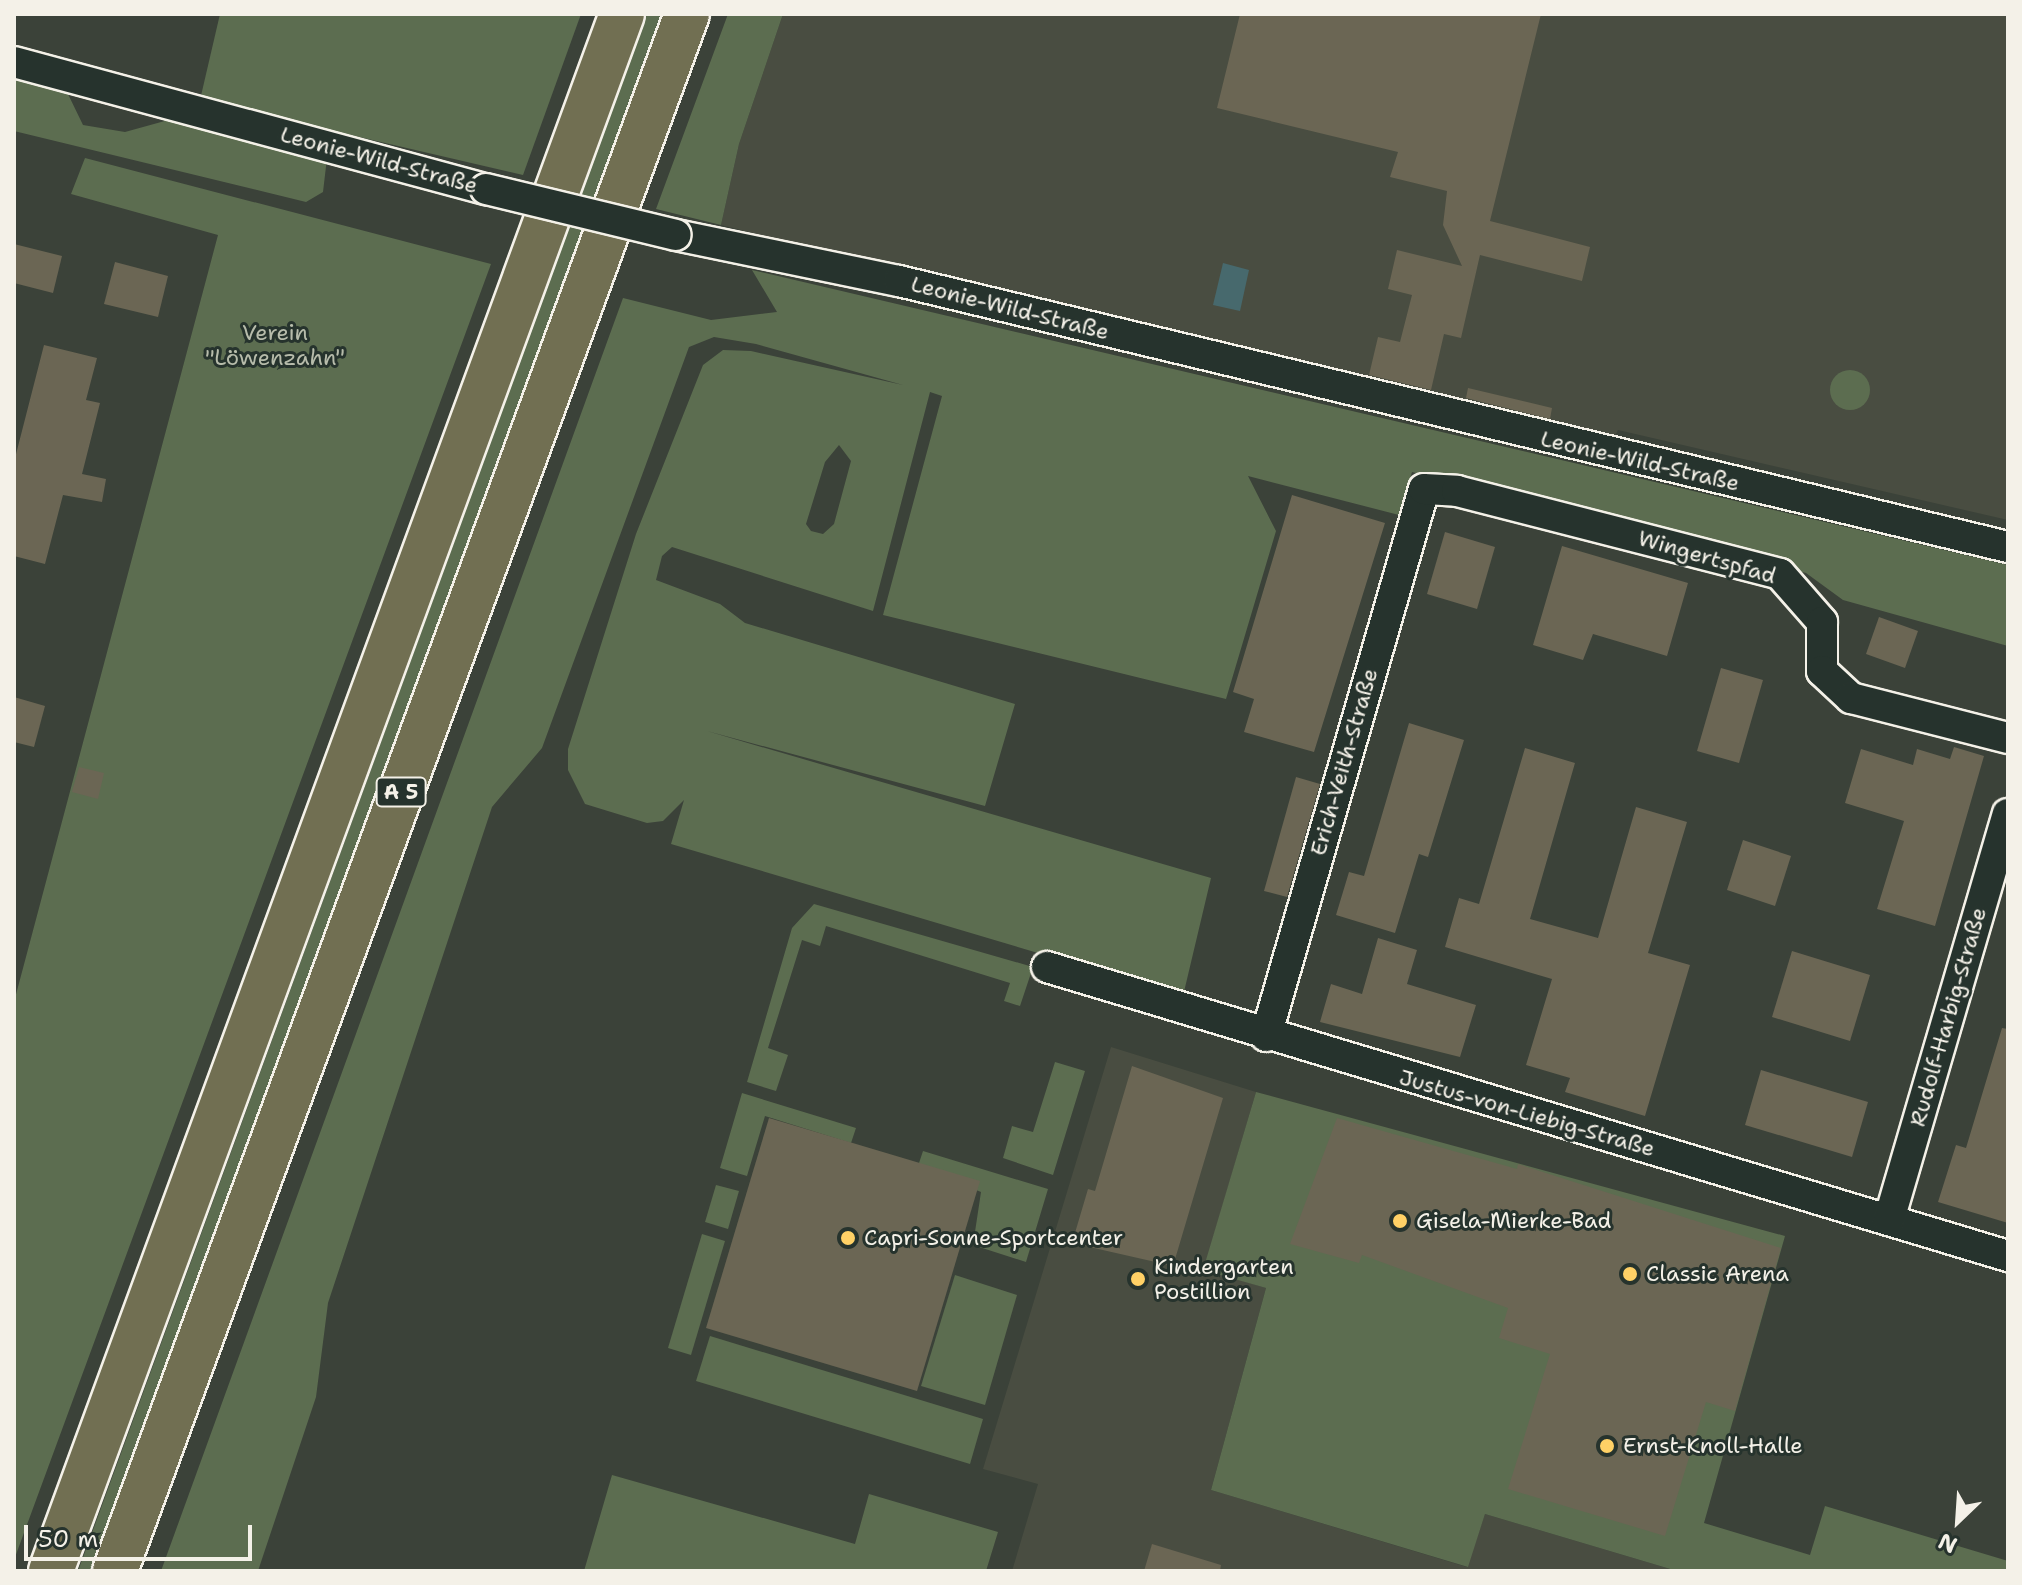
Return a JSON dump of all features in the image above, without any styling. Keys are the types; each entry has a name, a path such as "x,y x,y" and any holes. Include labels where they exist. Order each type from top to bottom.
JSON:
{"highway":[{"name":"A 5","path":"51,1571 622,14"},
{"name":"A 5","path":"115,1571 687,14"}],"street":[{"name":"Leonie-Wild-Straße","path":"14,62 486,189 676,235 899,281 2008,547"},
{"name":"Wingertspfad","path":"1424,489 1457,491 1780,574 1822,622 1822,671 1851,698 2008,738"},
{"name":"Erich-Veith-Straße","path":"1266,1036 1424,489"},
{"name":"Rudolf-Harbig-Straße","path":"1889,1220 2008,814"},
{"name":"Justus-von-Liebig-Straße","path":"1047,967 1266,1036 2008,1256"}],"shaded area":[{"path":"783,14 2008,14 2008,520 1618,430 1611,445 721,225 739,144"},
{"name":"Kindergarten Postillion","path":"1111,1047 1256,1092 1204,1269 1266,1288 1211,1490 1467,1567 1485,1514 1677,1571 1012,1571 1038,1484 983,1469"}],"green space":[{"path":"220,14 581,14 523,175 200,100"},
{"path":"647,14 661,14 97,1553 90,1571 78,1571"},
{"path":"728,14 783,14 739,144 721,225 656,209"},
{"path":"14,79 67,92 83,125 125,132 172,119 327,158 323,192 306,202 14,131"},
{"name":"Verein \"Löwenzahn\"","path":"85,158 491,264 14,1560 14,1002 218,235 71,194"},
{"path":"752,270 2008,565 2008,646 1843,600 1806,573 1412,472 1399,515 1248,476 1276,531 1226,699 883,615 942,396 930,392 873,611 672,547 662,556 656,580 720,604 745,623 1015,704 985,806 707,731 1211,878 1183,996 671,844 684,800 663,821 647,823 585,804 568,770 568,749 636,534 703,365 723,350 751,351 903,385 756,344 714,337 689,347 542,748 492,807 328,1303 316,1397 258,1571 161,1571 623,298 711,320 777,312","holes":["839,445 851,461 834,524 823,534 811,531 806,524 825,462"]},
{"path":"1850,370 1864,376 1870,390 1864,404 1850,410 1836,404 1830,390 1836,376"},
{"path":"814,904 1033,967 1020,1006 1004,1001 1010,983 826,926 820,946 802,940 768,1048 788,1055 776,1091 747,1082 792,928"},
{"path":"1055,1062 1085,1071 1053,1175 1003,1158 1012,1126 1033,1132"},
{"path":"1256,1092 1785,1236 1704,1523 1810,1555 1825,1506 2008,1561 2008,1571 1677,1571 1485,1514 1468,1567 1211,1490 1266,1288 1203,1270"},
{"path":"742,1093 856,1128 851,1143 765,1116 747,1176 720,1168"},
{"path":"923,1151 1048,1189 1026,1262 973,1245 981,1192 918,1166"},
{"path":"716,1185 739,1191 728,1229 705,1222"},
{"path":"702,1234 725,1241 691,1355 668,1348"},
{"path":"955,1275 1017,1295 985,1405 921,1386"},
{"path":"710,1336 983,1419 970,1464 696,1381"},
{"path":"612,1475 855,1544 869,1494 998,1532 986,1571 584,1571"}],"water":[{"path":"1223,263 1249,270 1240,311 1213,305"}],"building":[{"path":"1240,14 1541,14 1490,221 1590,247 1582,281 1480,255 1461,338 1444,334 1431,390 1369,375 1378,337 1400,342 1412,295 1388,289 1397,250 1462,266 1443,225 1447,191 1390,177 1398,152 1217,108"},
{"path":"14,244 62,256 53,293 14,283"},
{"path":"115,262 168,276 158,317 104,304"},
{"path":"44,345 97,358 86,400 100,403 82,474 106,479 102,502 63,495 45,564 14,556 14,462"},
{"path":"1468,388 1552,408 1550,419 1466,398"},
{"path":"1292,495 1385,523 1314,752 1244,732 1254,699 1233,692"},
{"path":"1445,532 1495,547 1477,609 1427,594"},
{"path":"1562,546 1688,583 1667,656 1593,634 1583,660 1533,645"},
{"path":"1879,617 1918,631 1905,668 1866,654"},
{"path":"1721,668 1763,680 1739,763 1697,751"},
{"path":"14,697 45,706 34,747 14,742"},
{"path":"1409,723 1464,740 1428,857 1419,854 1395,933 1336,915 1349,872 1364,876"},
{"path":"1954,747 1984,756 1935,926 1877,909 1904,821 1845,803 1861,749 1913,765 1917,749 1950,759"},
{"path":"1525,748 1575,763 1530,919 1598,938 1636,807 1687,822 1648,953 1690,965 1645,1116 1565,1092 1570,1078 1526,1065 1552,979 1445,947 1459,898 1479,904"},
{"path":"79,767 104,773 98,799 72,792"},
{"path":"1296,777 1320,784 1287,897 1264,891"},
{"path":"1743,840 1791,856 1775,906 1727,890"},
{"path":"1378,938 1417,950 1407,984 1476,1005 1460,1057 1320,1022 1331,984 1362,994"},
{"path":"1792,951 1870,975 1850,1041 1772,1017"},
{"path":"2002,1028 2008,1029 2008,1223 1938,1202 1956,1145 1966,1148"},
{"path":"1132,1066 1223,1098 1173,1266 1072,1243 1088,1189 1095,1191"},
{"path":"1761,1070 1868,1102 1852,1157 1745,1125"},
{"name":"Capri-Sonne-Sportcenter","path":"769,1118 980,1181 917,1391 706,1328"},
{"path":"1337,1118 1517,1169 1518,1164 1781,1248 1735,1411 1706,1402 1665,1536 1508,1489 1550,1354 1499,1338 1508,1308 1362,1255 1359,1263 1290,1244"},
{"path":"1152,1544 1221,1565 1220,1571 1144,1571"}],"place":[{"name":"Gisela-Mierke-Bad","path":"1400,1221"},
{"name":"Capri-Sonne-Sportcenter","path":"848,1238"},
{"name":"Classic Arena","path":"1630,1274"},
{"name":"Kindergarten Postillion","path":"1138,1279"},
{"name":"Ernst-Knoll-Halle","path":"1607,1446"}]}
